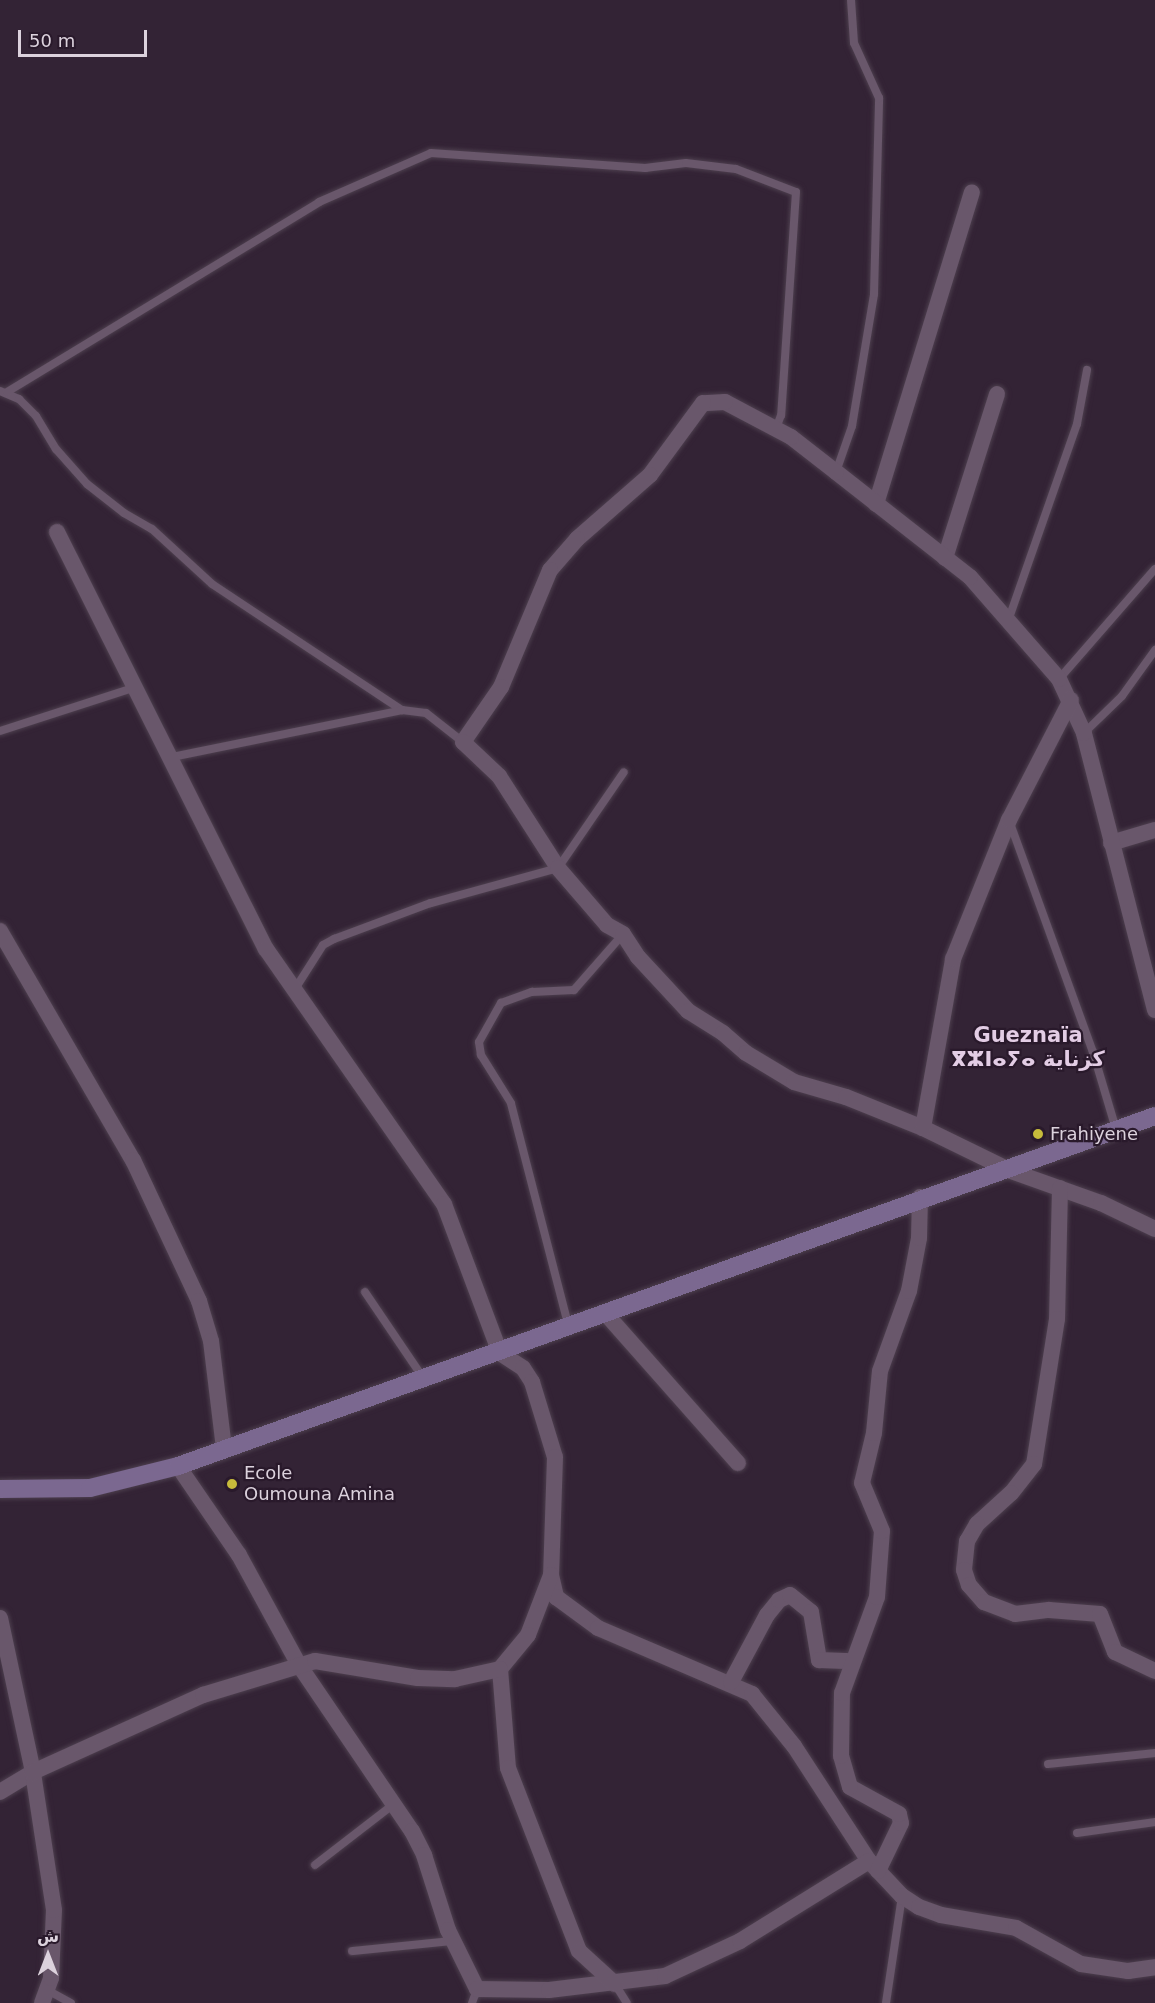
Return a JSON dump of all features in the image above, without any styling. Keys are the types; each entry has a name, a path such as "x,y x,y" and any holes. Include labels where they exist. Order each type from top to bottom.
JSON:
{"street":[{"path":"876,504 972,192"},
{"path":"945,558 997,394"},
{"path":"1155,1010 1110,843 1084,733 1071,700 1059,679 970,577 836,472 776,429 725,402 703,403 650,475 577,538 550,570 501,687 463,742 499,776 558,868 607,925 623,934 638,957 688,1011 723,1033 746,1053 794,1082 846,1097 923,1128 1011,1171 1060,1188 1155,1228"},
{"path":"57,532 172,757 266,949 444,1204 500,1353 523,1368 531,1382 555,1457 551,1575 556,1597 598,1628 662,1659 731,1682 752,1694 773,1716 873,1866 902,1896 941,1915 1016,1928 1081,1964 1128,1971 1155,1967"},
{"path":"923,1128 953,959 1009,820 1071,700"},
{"path":"1110,843 1155,830"},
{"path":"0,931 133,1160 199,1301 211,1341 224,1449"},
{"path":"0,1489 90,1488 178,1466 500,1353 568,1324 606,1314 920,1197 1011,1171 1155,1116"},
{"path":"1060,1188 1056,1319 1034,1464 1011,1493 977,1524 967,1541 964,1570 969,1585 984,1602 1015,1614 1049,1610 1100,1614 1115,1652 1155,1671"},
{"path":"178,1466 239,1555 299,1665 394,1804 424,1855 474,1996 615,1984 665,1976 710,1958 873,1866 901,1823 899,1814 850,1787 841,1756 842,1694 877,1597 883,1552 882,1531 862,1484 874,1433 880,1371 909,1292 919,1238 920,1197"},
{"path":"606,1314 738,1463"},
{"path":"0,1792 33,1772 203,1695 299,1665 327,1661 377,1673 418,1678 455,1679 500,1669 528,1635 551,1575"},
{"path":"731,1682 767,1615 779,1600 790,1595 811,1612 819,1660 852,1661"},
{"path":"0,1618 33,1772 54,1910 45,1997"},
{"path":"500,1669 508,1768 579,1951 615,1984"}],"lane":[{"path":"836,472 852,426 874,294 879,98 854,43 851,0"},
{"path":"402,710 212,584 152,529 124,513 87,484 56,449 36,416 3,391 319,202 430,153 645,168 686,163 736,169 796,192 782,415 776,429"},
{"path":"1008,621 1077,424 1087,370"},
{"path":"1059,679 1155,569"},
{"path":"1084,733 1122,696 1155,650"},
{"path":"0,731 136,687"},
{"path":"172,757 402,710 426,713 463,742"},
{"path":"294,990 322,945 334,939 431,903 558,868 624,772"},
{"path":"1009,820 1093,1052 1116,1129"},
{"path":"568,1324 511,1103 481,1055 479,1042 501,1003 532,992 574,990 623,934"},
{"path":"365,1292 424,1380"},
{"path":"1048,1764 1155,1753"},
{"path":"315,1865 394,1804"},
{"path":"1077,1833 1155,1822"},
{"path":"886,2003 902,1896"},
{"path":"352,1951 453,1941"},
{"path":"615,1984 627,2003"},
{"path":"45,1997 71,2003"}],"place":[{"name":"Frahiyene","path":"1038,1134"},
{"name":"Ecole Oumouna Amina","path":"232,1484"}],"district":[{"name":"Gueznaïa ⴳⵣⵏⴰⵢⴰ كزناية","path":"1028,1047"}]}
